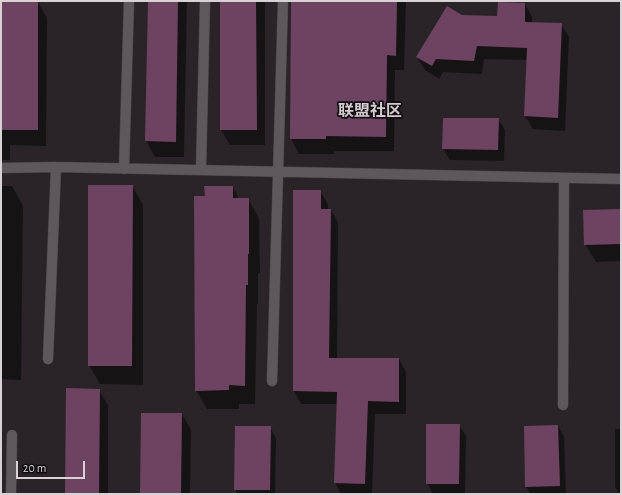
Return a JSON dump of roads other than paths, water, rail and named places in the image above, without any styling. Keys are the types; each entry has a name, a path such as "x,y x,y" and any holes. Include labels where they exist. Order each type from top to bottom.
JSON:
{"lane":[{"path":"124,169 129,1"},
{"path":"202,170 205,1"},
{"path":"272,381 283,1"},
{"path":"1,168 202,170 621,179"},
{"path":"48,359 56,168"},
{"path":"564,178 564,405"},
{"path":"11,494 12,435"}],"district":[{"name":"联盟社区","path":"370,111"}]}
